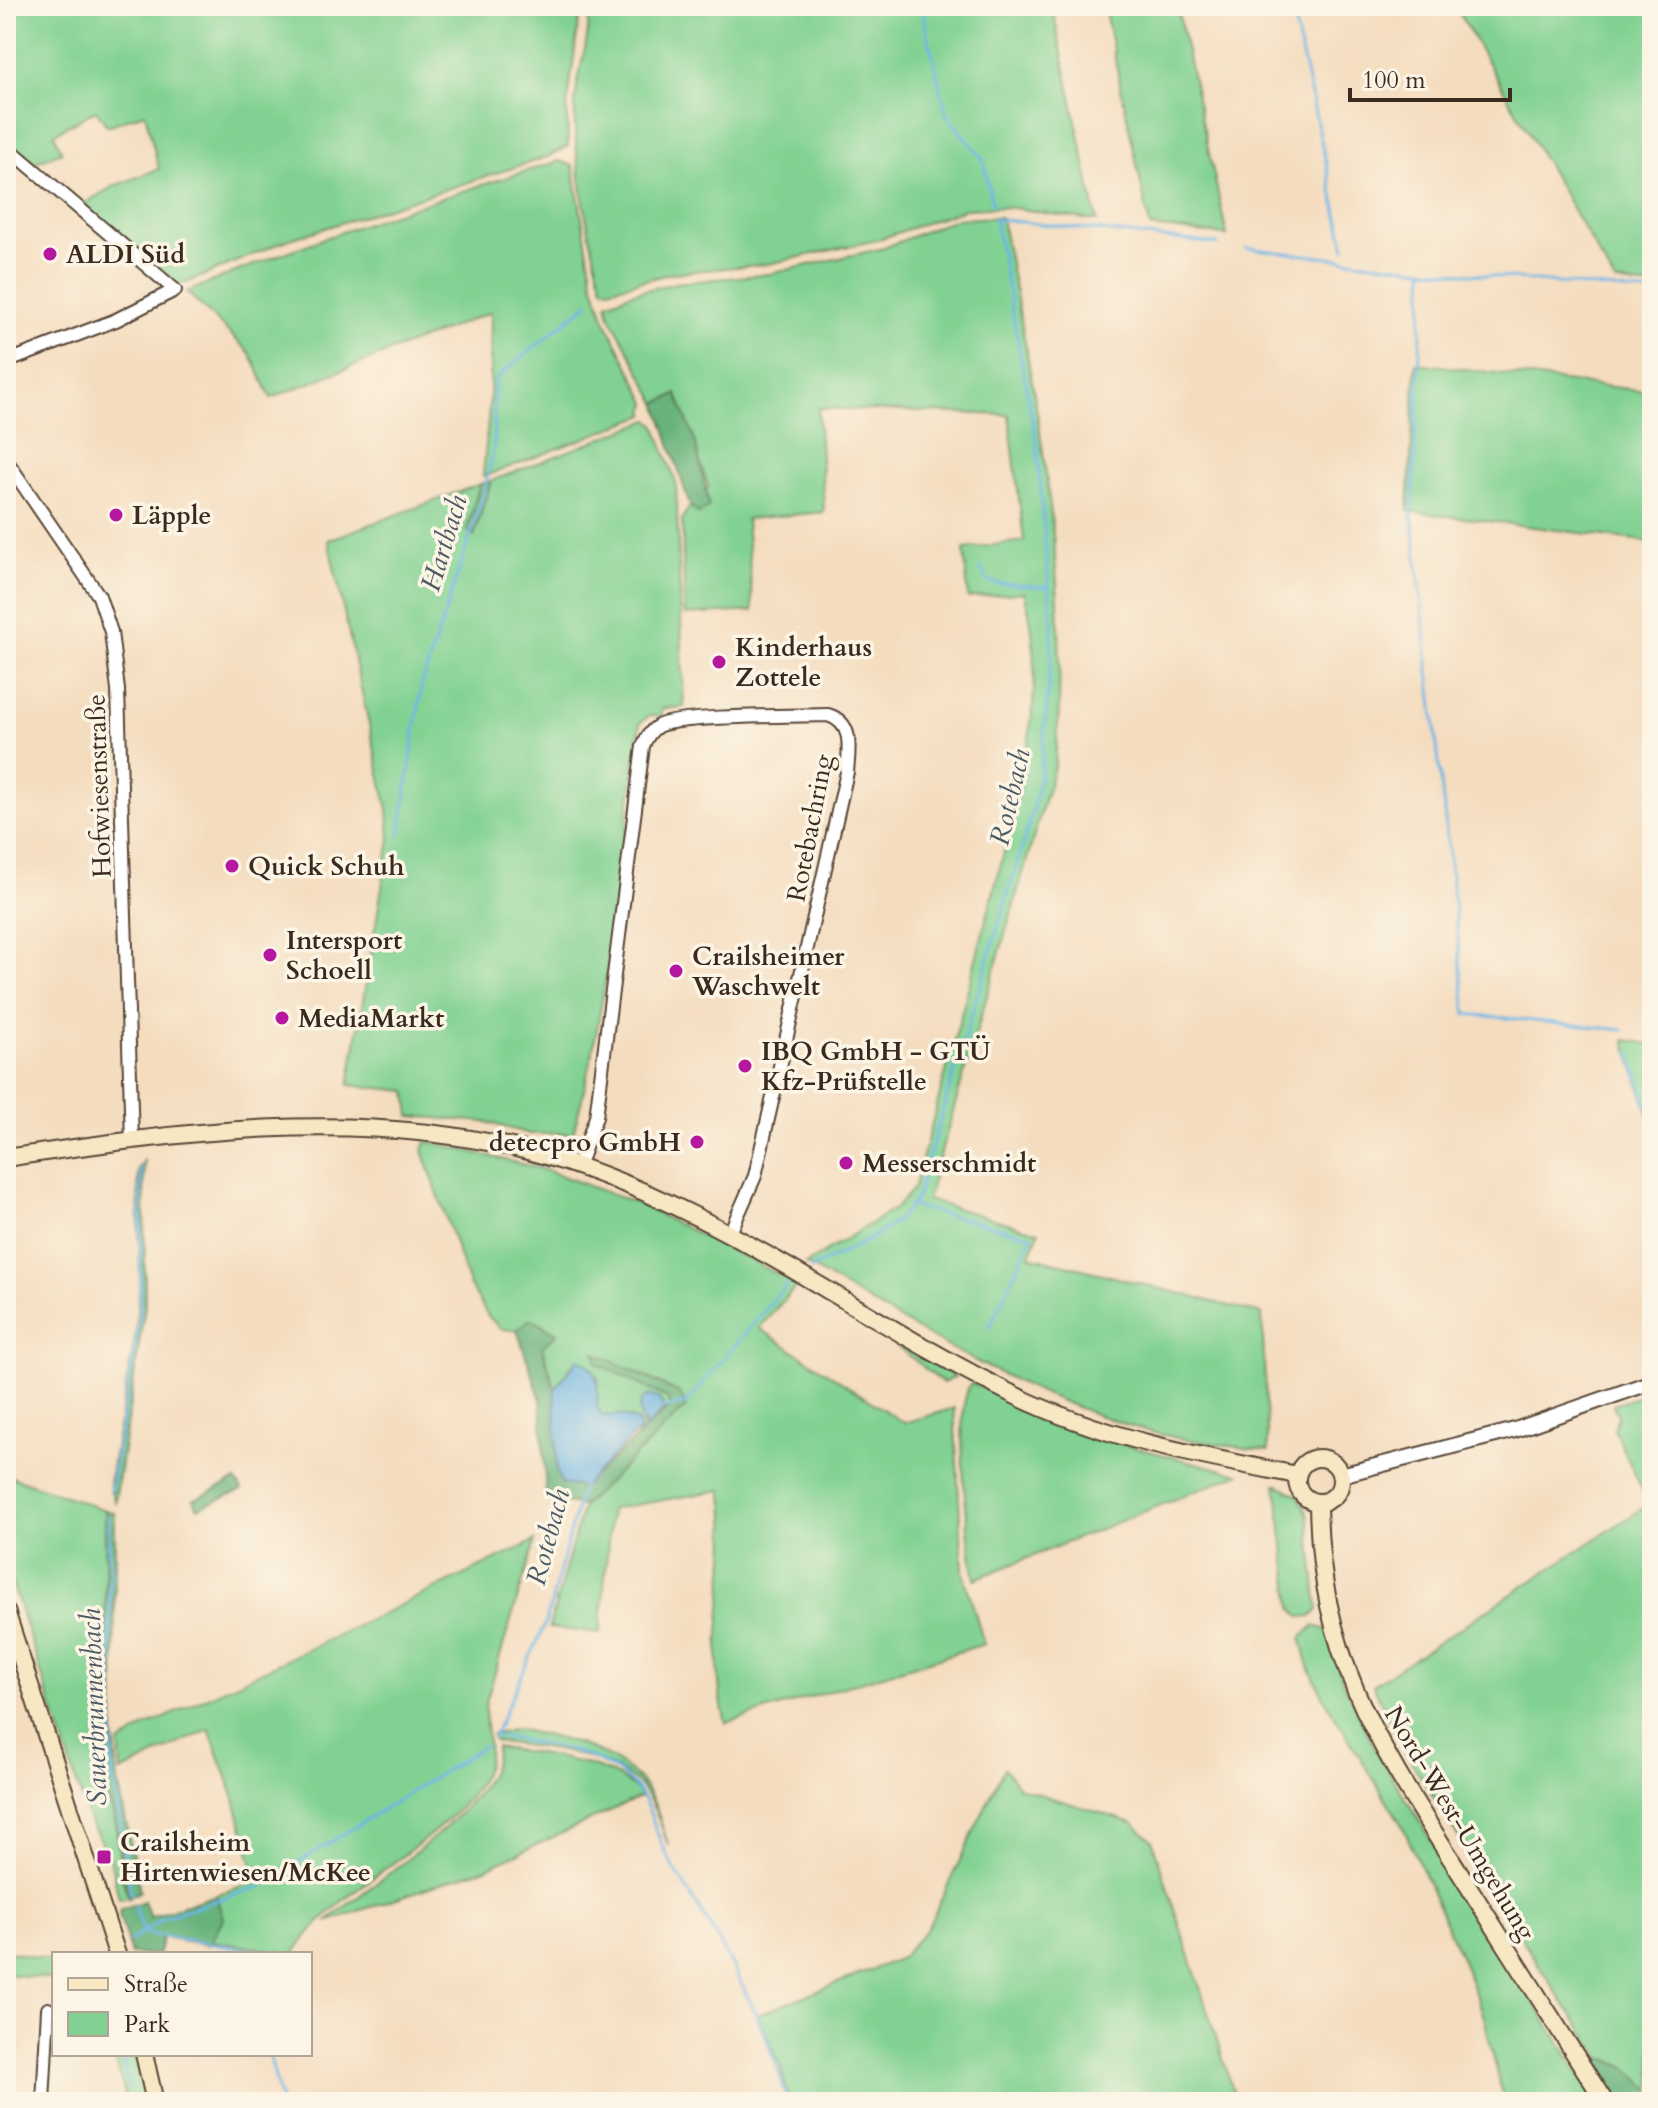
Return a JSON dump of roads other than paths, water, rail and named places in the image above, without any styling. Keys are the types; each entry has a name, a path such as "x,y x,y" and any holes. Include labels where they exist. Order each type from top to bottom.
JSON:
{"main road":[{"path":"6,1158 132,1141 275,1129 370,1129 490,1143 578,1167 664,1201 1012,1394 1075,1422 1125,1439 1297,1475"},
{"path":"1317,1457 1333,1462 1341,1475 1338,1493 1329,1500 1318,1503 1301,1494 1297,1475 1302,1465 1317,1457"},
{"name":"Nord-West-Umgehung","path":"1318,1503 1321,1557 1331,1617 1344,1663 1379,1744 1605,2102"},
{"path":"6,1611 116,1952"},
{"path":"144,2056 155,2102"}],"street":[{"path":"6,146 175,290 116,320 6,362"},
{"name":"Hofwiesenstraße","path":"6,460 87,574 111,632 118,690 132,1141"},
{"name":"Rotebachring","path":"578,1167 596,1117 617,927 643,746 649,734 656,727 687,721 828,715 839,718 847,729 847,772 763,1146 755,1176 729,1235"},
{"path":"1341,1475 1515,1430 1652,1382"},
{"path":"43,2102 48,2009"}],"water":[{"path":"578,1359 591,1367 594,1373 597,1407 603,1416 619,1415 638,1421 640,1429 583,1487 562,1484 557,1473 555,1389"},
{"path":"649,1395 660,1399 663,1411 646,1427 639,1412 642,1400"}],"waterway":[{"name":"Rotebach","path":"926,6 924,19 947,116 983,159 992,204"},
{"path":"1291,6 1345,248"},
{"name":"Rotebach","path":"811,1269 885,1230 909,1209 917,1196 1032,814 1040,776 1052,624 1037,445 995,219 1218,244"},
{"path":"1246,248 1424,269 1412,514 1466,1014 1623,1030"},
{"path":"1425,269 1652,293"},
{"name":"Hartbach","path":"400,835 422,683 483,496 494,448 494,384 499,376 589,303"},
{"path":"980,567 988,581 1046,587"},
{"path":"1630,1053 1652,1122"},
{"name":"Sauerbrunnenbach","path":"110,1491 140,1316 141,1168"},
{"path":"912,1206 1032,1236 990,1326"},
{"name":"Rotebach","path":"662,1408 685,1404 789,1282"},
{"name":"Rotebach","path":"493,1738 546,1622 583,1485"},
{"name":"Sauerbrunnenbach","path":"108,1517 113,1777 131,1894"},
{"path":"498,1736 581,1754 612,1768 633,1784 648,1808 667,1855 743,1987 774,2058 787,2102"},
{"name":"Rotebach","path":"130,1941 164,1917 259,1887 484,1746"},
{"name":"Sauerbrunnenbach","path":"135,1907 144,1933"},
{"path":"144,1933 262,1952"},
{"name":"Sauerbrunnenbach","path":"122,2056 129,2088"},
{"path":"270,2056 281,2102"}],"place":[{"name":"ALDI Süd","path":"50,254"},
{"name":"Läpple","path":"116,515"},
{"name":"Kinderhaus Zottele","path":"719,662"},
{"name":"Quick Schuh","path":"232,866"},
{"name":"Intersport Schoell","path":"270,955"},
{"name":"Crailsheimer Waschwelt","path":"676,971"},
{"name":"MediaMarkt","path":"282,1018"},
{"name":"IBQ GmbH - GTÜ Kfz-Prüfstelle","path":"745,1066"},
{"name":"detecpro GmbH","path":"697,1142"},
{"name":"Messerschmidt","path":"846,1163"},
{"name":"Crailsheim Hirtenwiesen/McKee","path":"104,1857"}]}
